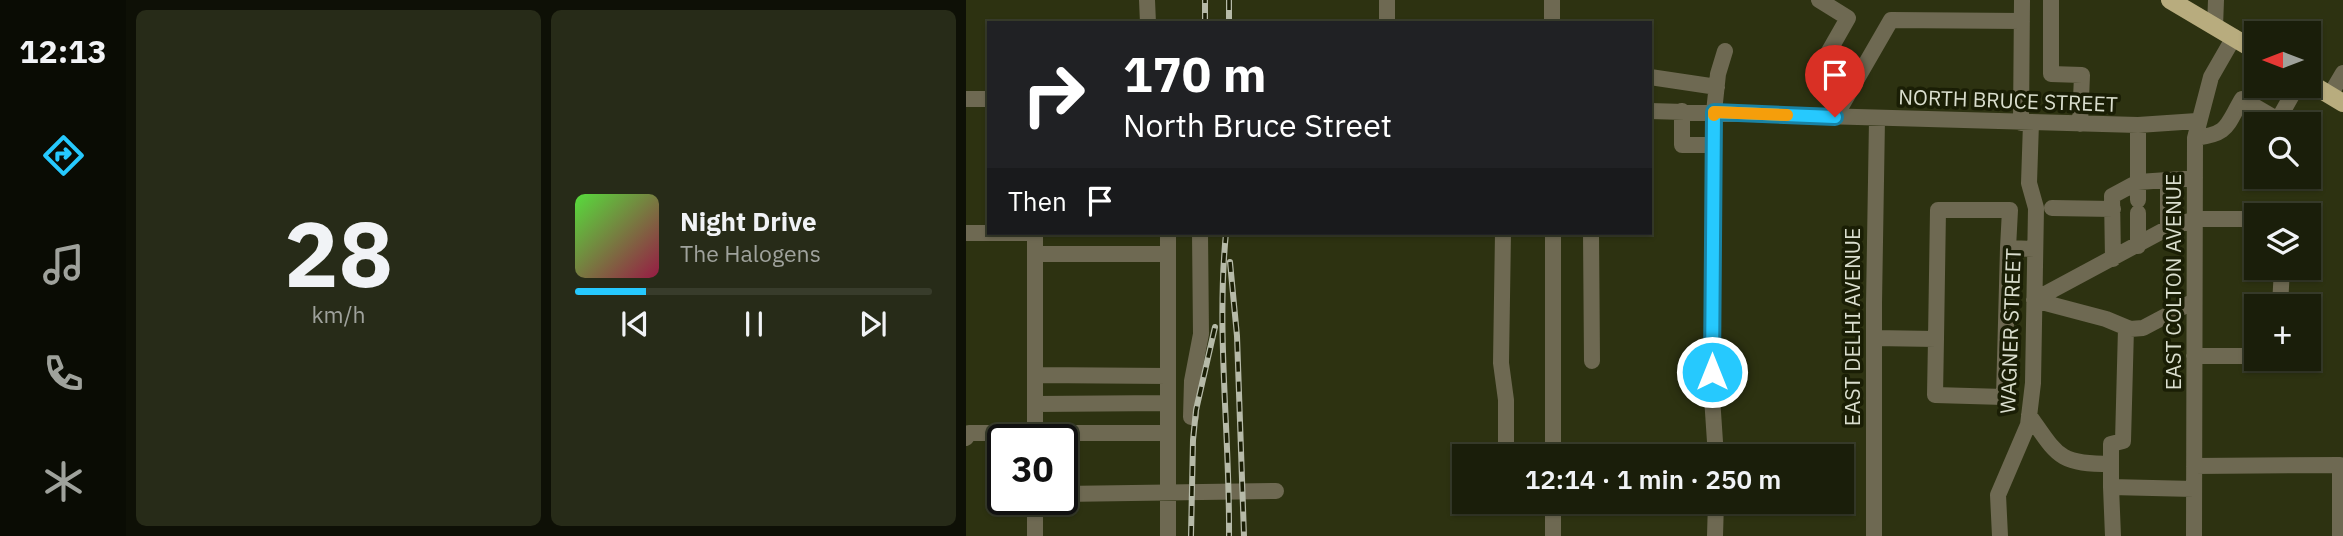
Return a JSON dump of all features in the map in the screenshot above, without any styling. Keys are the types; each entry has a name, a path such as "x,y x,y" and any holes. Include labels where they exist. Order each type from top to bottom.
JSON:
{"main road":[{"path":"2171,0 2244,43"},
{"path":"2321,90 2337,99"}],"street":[{"path":"1147,0 1147,21"},
{"path":"1387,0 1387,21"},
{"path":"1552,0 1552,21"},
{"path":"1816,74 1848,18 1819,0"},
{"name":"WAGNER STREET","path":"2000,536 1998,495 2028,425 2033,383 2036,208 2029,183 2022,0"},
{"path":"2051,0 2051,74 2081,75 2080,124"},
{"path":"2215,27 2216,0"},
{"path":"1835,117 1891,20 2022,21"},
{"name":"EAST COLTON AVENUE","path":"2194,536 2196,130 2211,77 2234,37"},
{"path":"1715,444 1712,397 1714,112 1725,51"},
{"path":"2337,99 2343,73"},
{"path":"1652,77 1717,88"},
{"path":"966,91 966,99 987,99"},
{"name":"NORTH BRUCE STREET","path":"1652,111 2138,125 2196,130 2217,135 2242,99 2278,120 2290,98"},
{"path":"1682,111 1682,145 1714,145"},
{"name":"EAST DELHI AVENUE","path":"1874,536 1877,119"},
{"path":"2138,125 2138,246"},
{"path":"2113,259 2112,196 2138,182 2195,178"},
{"path":"2168,180 2168,228"},
{"path":"2052,208 2113,209"},
{"path":"2010,210 2004,397 1935,396 1936,339 1938,211 2010,210"},
{"path":"2034,300 2168,228 2195,219 2244,219"},
{"path":"966,233 987,233"},
{"path":"1035,235 1035,424"},
{"path":"1168,235 1168,536"},
{"path":"1191,417 1192,381 1201,334 1199,235"},
{"path":"1503,235 1501,363 1506,400 1506,442"},
{"path":"1553,235 1553,444"},
{"path":"1591,235 1592,361"},
{"path":"2008,248 2035,249"},
{"path":"1035,254 1168,254"},
{"path":"2034,300 2106,318 2126,328 2143,328 2194,301"},
{"path":"2113,536 2111,444 2123,441 2126,328"},
{"path":"1874,338 1936,339"},
{"path":"2194,356 2244,356"},
{"path":"1035,375 1168,376"},
{"path":"1035,404 1168,403"},
{"path":"2029,415 2057,454 2078,464 2111,464"},
{"path":"966,438 969,433 987,434"},
{"path":"1078,435 1168,433"},
{"path":"2194,466 2340,465 2340,536"},
{"path":"2111,487 2194,489"},
{"path":"1078,494 1276,491"},
{"path":"1553,514 1553,536"},
{"path":"1715,536 1716,514"},
{"path":"1035,515 1035,536"}],"shaded area":[{"path":"966,0 2343,0 2343,536 966,536"}],"railway":[{"path":"1205,0 1205,21"},
{"path":"1229,0 1229,21"},
{"path":"1226,235 1222,309 1229,536"},
{"path":"1230,262 1237,336 1244,536"},
{"path":"1191,536 1196,410 1215,327"}],"slow traffic":[{"path":"1714,115 1714,112 1787,115"}],"route":[{"path":"1712,372 1714,112 1835,117"}]}
